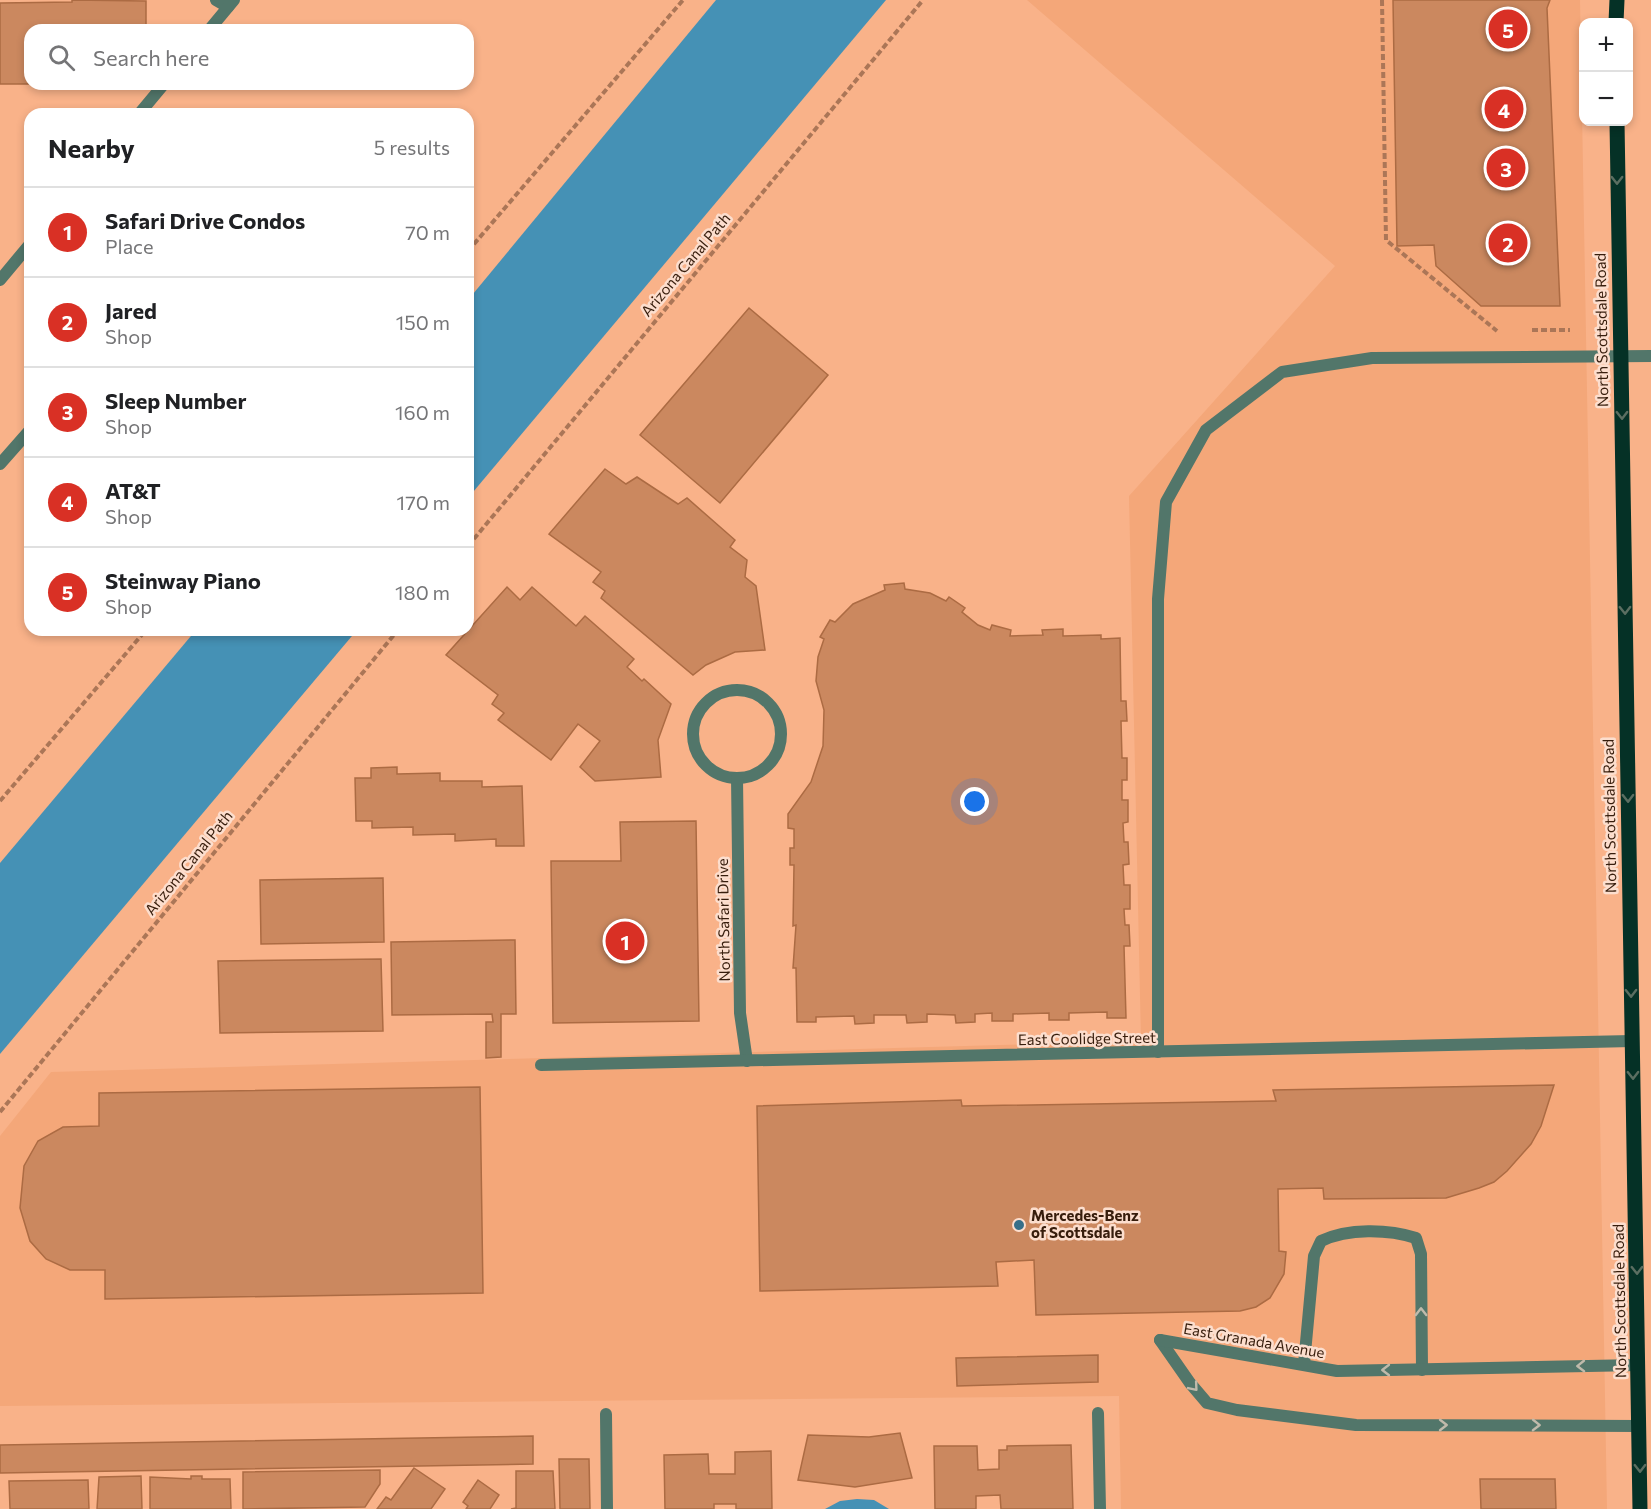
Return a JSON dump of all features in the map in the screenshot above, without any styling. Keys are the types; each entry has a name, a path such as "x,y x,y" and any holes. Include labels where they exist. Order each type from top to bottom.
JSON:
{"main road":[{"path":"1617,0 1617,18"},
{"name":"North Scottsdale Road","path":"1617,126 1632,1041 1645,1365 1641,1509"}],"street":[{"path":"214,24 231,3 216,0"},
{"path":"144,108 159,90"},
{"path":"0,280 24,251"},
{"path":"1158,1052 1158,599 1166,502 1206,430 1282,372 1372,358 1651,356"},
{"path":"0,464 24,437"},
{"path":"727,691 755,694 775,711 781,738 772,762 761,771 737,778 722,775 709,768 700,758 694,745 693,731 696,717 714,696 727,691"},
{"name":"North Safari Drive","path":"737,778 740,1012 747,1061"},
{"name":"East Coolidge Street","path":"542,1065 1632,1041"},
{"path":"1304,1364 1314,1256 1321,1240 1337,1233 1399,1232 1416,1238 1421,1254 1422,1370"},
{"name":"East Granada Avenue","path":"1645,1365 1337,1371 1160,1340 1207,1403 1237,1410 1356,1425 1645,1426"},
{"path":"1098,1413 1100,1509"},
{"path":"606,1414 608,1509"}],"path":[{"path":"474,244 683,0"},
{"name":"Arizona Canal Path","path":"474,539 923,0"},
{"path":"1382,0 1386,240 1495,331 1506,331"},
{"path":"1527,330 1570,330"},
{"path":"0,801 141,636"},
{"name":"Arizona Canal Path","path":"0,1112 393,636"}],"shaded area":[{"path":"1027,0 1580,0 1579,126 1582,126 1607,1509 1121,1509 1119,1396 0,1406 0,1136 51,1072 1141,1041 1129,496 1335,266"}],"water":[{"path":"716,0 886,0 474,491 474,293"},
{"path":"191,636 352,636 0,1054 0,863"},
{"path":"874,1500 889,1509 825,1509 840,1501"}],"building":[{"path":"72,0 146,1 146,24 24,24 24,84 0,84 0,3 72,2"},
{"path":"1393,0 1550,0 1547,8 1560,306 1481,306 1436,266 1434,245 1397,246"},
{"path":"749,308 828,375 720,503 640,435"},
{"path":"605,469 626,484 637,477 678,504 687,498 735,540 730,547 747,560 745,577 756,586 765,650 735,652 706,665 693,675 601,598 605,591 593,582 601,572 549,534"},
{"path":"904,583 905,589 930,593 946,601 949,597 965,608 962,612 978,625 990,630 992,625 1011,630 1010,636 1043,635 1042,630 1063,629 1063,636 1101,635 1101,639 1120,638 1121,701 1126,701 1127,721 1121,721 1122,758 1127,758 1127,780 1122,780 1122,800 1128,800 1128,822 1123,823 1124,842 1128,842 1129,864 1123,865 1124,885 1130,885 1130,909 1124,909 1125,925 1129,925 1130,946 1124,946 1126,1018 1107,1018 1107,1012 1069,1013 1069,1020 1049,1020 1049,1013 1013,1014 1013,1021 992,1021 992,1013 975,1014 975,1022 956,1023 955,1015 927,1014 927,1022 907,1023 906,1015 874,1015 874,1023 855,1024 854,1016 816,1017 816,1022 797,1022 796,968 793,968 796,925 793,926 794,865 790,865 790,848 794,848 794,829 788,828 788,814 811,782 823,746 824,710 816,681 818,657 824,639 820,637 830,620 835,622 853,604 885,590 884,585"},
{"path":"507,587 520,600 532,587 576,626 585,616 634,659 627,667 671,704 658,740 661,777 595,781 580,767 600,741 578,724 551,760 498,720 504,713 492,704 498,695 446,655 463,636 474,636 474,624"},
{"path":"397,767 397,774 440,773 440,781 482,781 482,787 522,786 524,846 496,846 496,839 455,841 455,834 413,835 413,827 372,828 372,821 356,821 355,778 371,778 371,768"},
{"path":"696,821 699,1021 553,1023 551,861 621,861 620,822"},
{"path":"383,878 384,942 261,944 260,880"},
{"path":"515,940 516,1014 501,1014 501,1057 486,1058 486,1022 493,1022 492,1014 392,1015 391,942"},
{"path":"381,959 383,1031 220,1033 218,961"},
{"name":"Mercedes-Benz of Scottsdale","path":"1554,1085 1541,1126 1531,1144 1494,1182 1479,1188 1446,1198 1324,1199 1323,1188 1278,1189 1279,1251 1286,1252 1284,1274 1270,1298 1256,1307 1240,1311 1036,1315 1034,1260 996,1262 998,1286 760,1291 757,1106 961,1100 962,1106 1276,1101 1273,1090"},
{"path":"480,1087 483,1293 105,1299 105,1270 70,1270 46,1259 30,1241 20,1208 24,1166 38,1141 63,1127 99,1126 99,1093"},
{"path":"1098,1355 1098,1382 957,1386 956,1358"},
{"path":"900,1433 912,1478 855,1487 798,1480 808,1435 869,1437"},
{"path":"533,1436 533,1464 0,1473 0,1445"},
{"path":"1071,1445 1073,1509 1001,1509 1000,1495 976,1496 976,1509 935,1509 934,1446 977,1446 978,1470 999,1469 999,1450 1007,1450 1007,1446"},
{"path":"771,1451 772,1509 736,1509 736,1504 714,1504 714,1509 665,1509 664,1455 708,1454 709,1474 735,1474 735,1452"},
{"path":"559,1459 589,1459 590,1509 560,1509"},
{"path":"414,1468 445,1489 431,1509 377,1509 386,1497 391,1500"},
{"path":"380,1470 380,1484 365,1507 243,1509 243,1472"},
{"path":"516,1471 553,1471 555,1509 511,1509 516,1508"},
{"path":"141,1476 142,1509 97,1509 99,1477"},
{"path":"191,1476 202,1476 202,1479 230,1479 231,1509 150,1509 150,1477 191,1479"},
{"path":"1480,1479 1555,1479 1556,1509 1481,1509"},
{"path":"88,1480 89,1509 10,1509 9,1481"},
{"path":"478,1480 499,1495 490,1509 466,1509 468,1506 463,1502"}],"place":[{"name":"Steinway Piano","path":"1508,29"},
{"name":"AT&T","path":"1504,109"},
{"name":"Sleep Number","path":"1506,168"},
{"name":"Jared","path":"1508,243"},
{"name":"Safari Drive Condos","path":"625,941"},
{"name":"Mercedes-Benz of Scottsdale","path":"1019,1225"}]}
